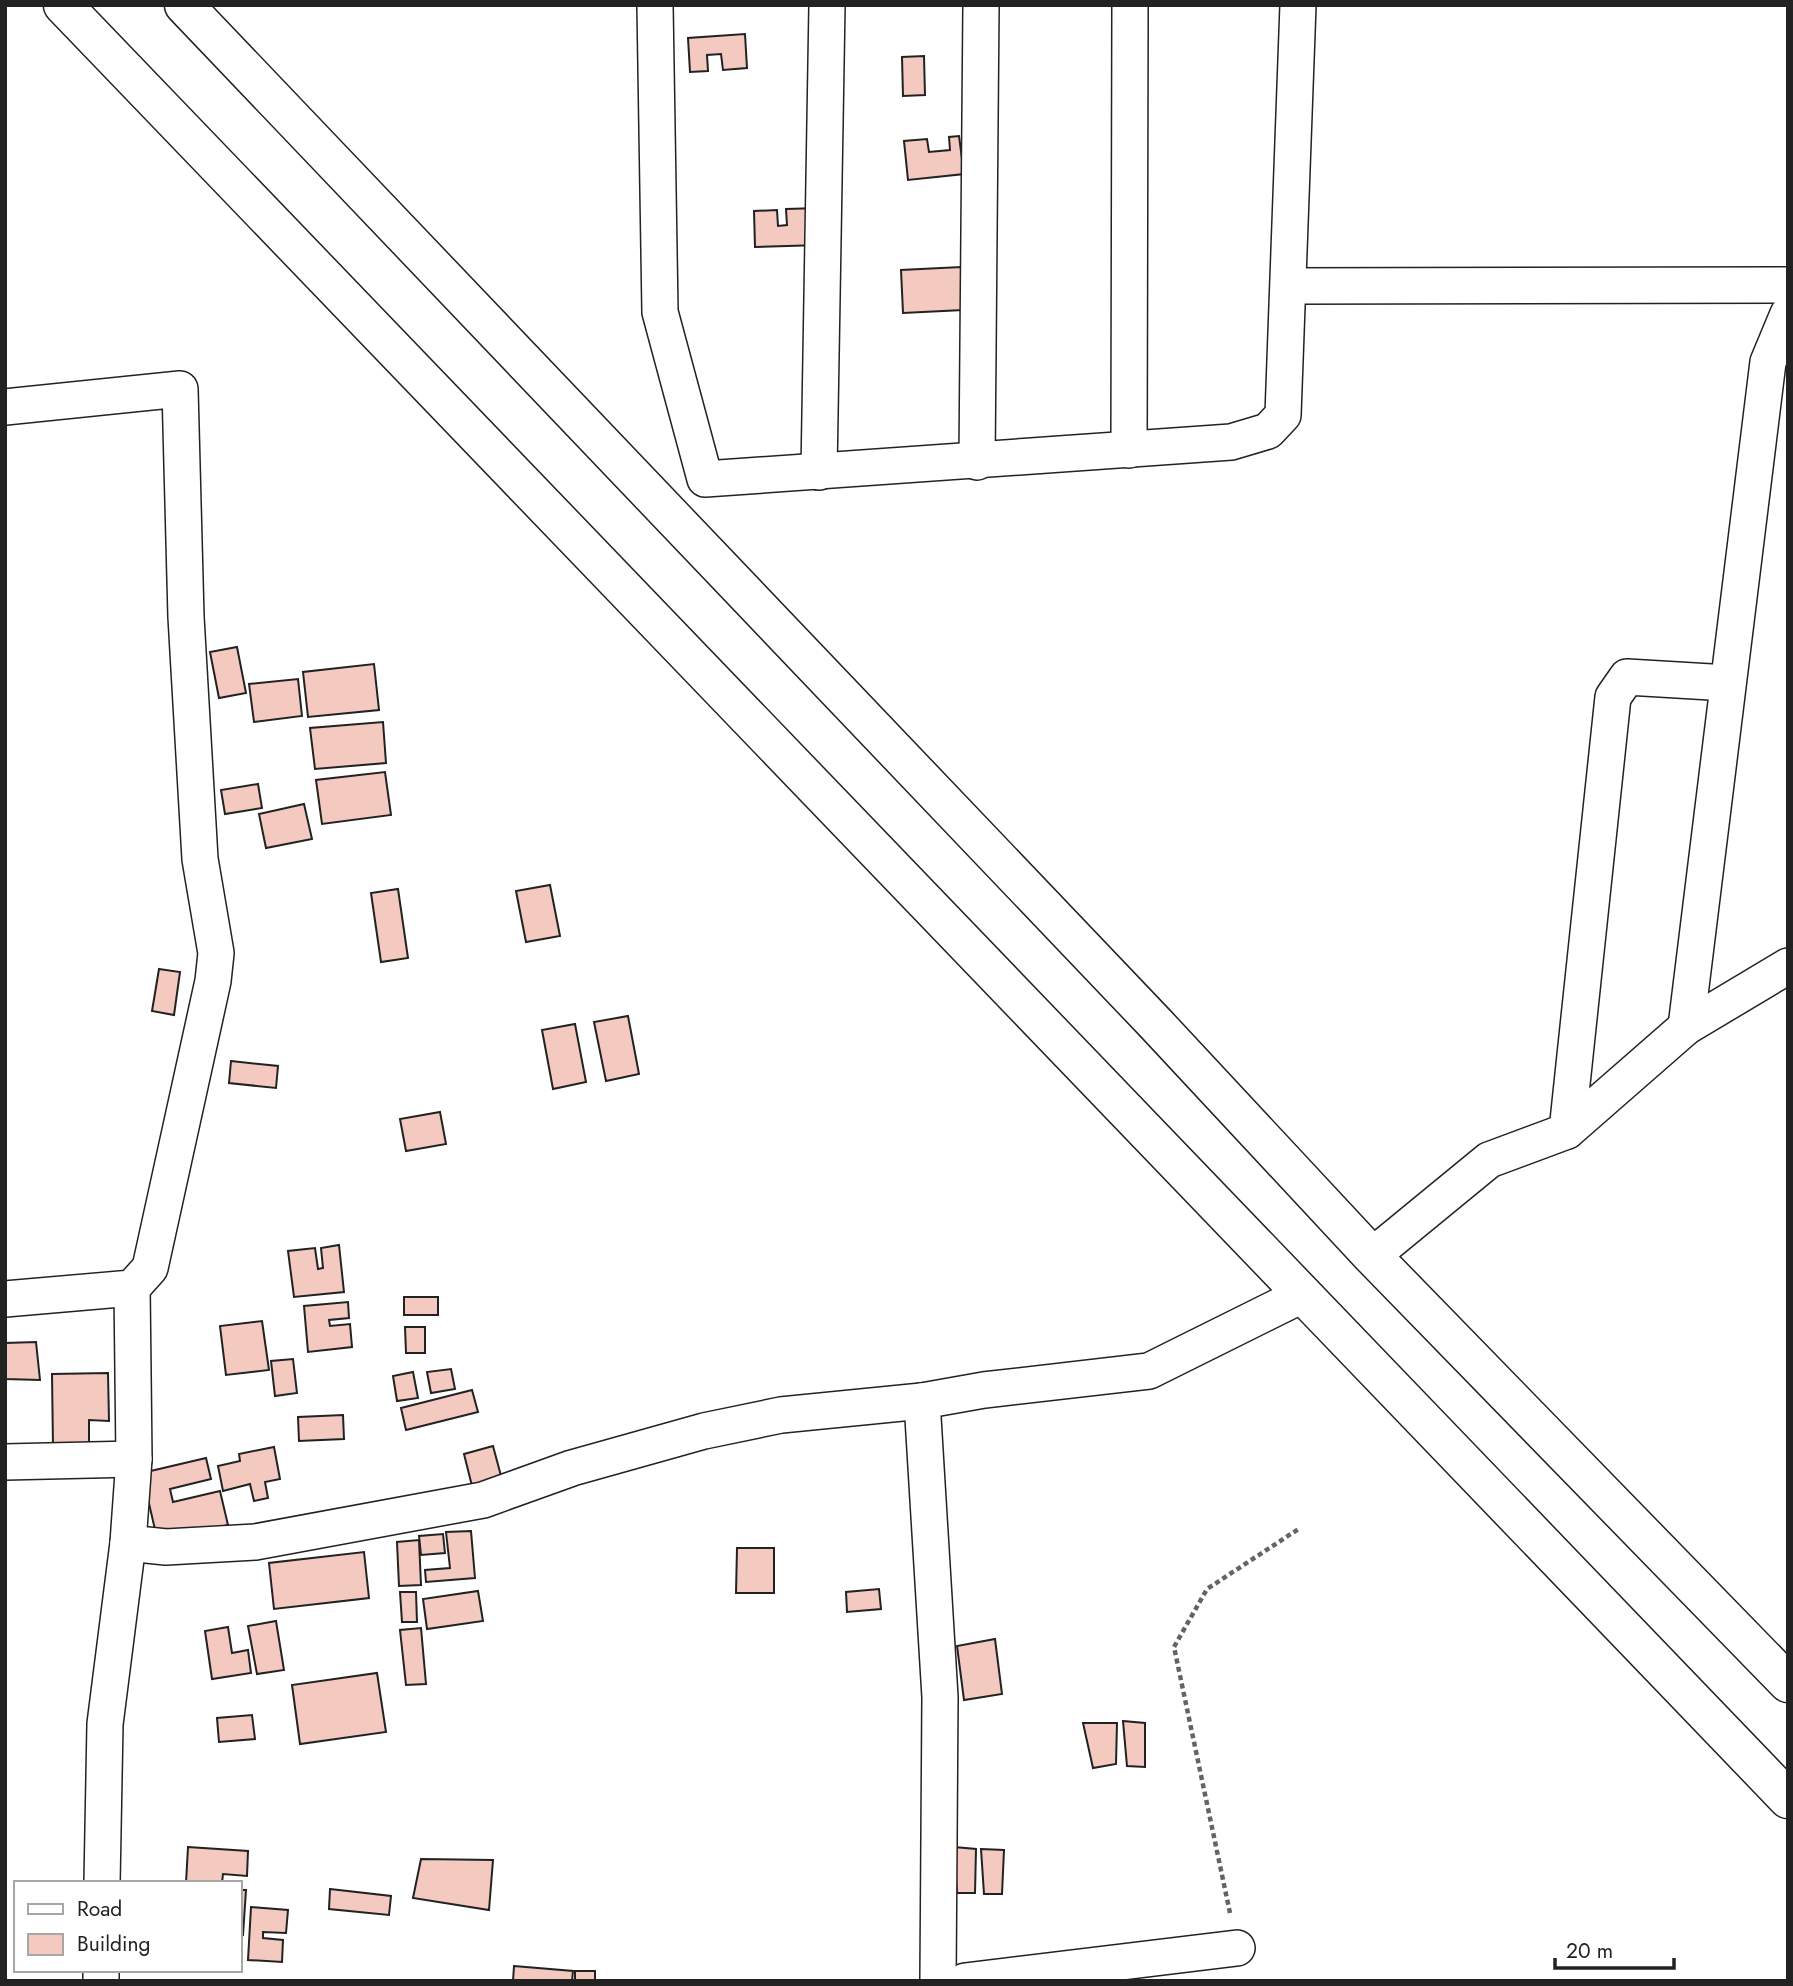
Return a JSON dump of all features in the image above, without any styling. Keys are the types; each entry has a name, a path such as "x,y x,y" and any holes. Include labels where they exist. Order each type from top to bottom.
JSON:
{"main road":[{"path":"63,5 1788,1799"},
{"path":"184,5 1155,1023 1372,1256 1788,1683"}],"street":[{"path":"655,5 660,312 705,479 977,462 1231,442 1268,430 1283,415 1290,286 1298,5"},
{"path":"819,472 827,5"},
{"path":"977,462 982,5"},
{"path":"1129,450 1130,5"},
{"path":"1290,286 1788,285"},
{"path":"1686,1027 1768,362 1788,314"},
{"path":"5,407 180,389 186,617 200,859 216,953 213,981 150,1268 132,1288 134,1459 128,1543 104,1724 102,1881"},
{"path":"1567,1131 1612,697 1627,677 1728,683"},
{"path":"1372,1256 1489,1160 1567,1131 1686,1027 1788,966"},
{"path":"5,1299 132,1288"},
{"path":"128,1543 166,1547 255,1542 484,1500 572,1468 717,1429 782,1415 922,1401 984,1390 1149,1371 1304,1294"},
{"path":"922,1401 940,1697 938,1981"},
{"path":"5,1462 134,1459"},
{"path":"965,1981 1075,1974 1237,1948"}],"path":[{"path":"1237,1948 1174,1647 1207,1589 1300,1528"}],"building":[{"path":"745,34 747,68 723,70 721,54 707,55 708,71 690,72 688,38"},
{"path":"924,56 925,95 903,96 902,57"},
{"path":"959,136 964,174 908,180 904,141 927,139 929,152 950,150 949,137"},
{"path":"819,208 821,245 755,247 754,211 777,210 778,226 787,225 786,209"},
{"path":"961,267 963,310 903,313 901,270"},
{"path":"237,647 246,693 219,698 210,652"},
{"path":"374,664 379,710 308,717 303,672"},
{"path":"298,679 302,716 254,722 249,684"},
{"path":"383,722 386,763 315,769 310,728"},
{"path":"385,772 391,815 322,824 316,780"},
{"path":"258,784 262,808 225,814 221,790"},
{"path":"304,804 312,839 266,848 259,814"},
{"path":"550,885 560,936 526,942 516,891"},
{"path":"398,889 408,958 381,962 371,893"},
{"path":"159,969 180,972 174,1015 152,1011"},
{"path":"628,1016 639,1074 606,1081 594,1022"},
{"path":"575,1024 586,1082 553,1089 542,1030"},
{"path":"231,1061 278,1066 276,1088 229,1083"},
{"path":"440,1112 446,1144 406,1151 400,1119"},
{"path":"339,1245 344,1292 294,1297 288,1251 315,1248 318,1269 323,1268 321,1248"},
{"path":"404,1297 438,1297 438,1315 404,1315"},
{"path":"348,1302 349,1318 329,1320 330,1326 350,1324 352,1347 308,1352 304,1306"},
{"path":"262,1321 269,1370 226,1375 220,1326"},
{"path":"405,1327 425,1327 425,1353 406,1353"},
{"path":"36,1342 40,1380 5,1379 5,1343"},
{"path":"293,1359 297,1393 275,1396 271,1361"},
{"path":"451,1369 455,1389 431,1393 427,1372"},
{"path":"413,1372 418,1398 397,1401 393,1376"},
{"path":"108,1373 109,1421 89,1420 89,1446 53,1447 52,1374"},
{"path":"472,1390 478,1412 406,1430 401,1408"},
{"path":"343,1415 344,1439 299,1441 298,1417"},
{"path":"493,1446 504,1487 474,1494 464,1454"},
{"path":"274,1447 280,1479 265,1482 268,1498 254,1501 250,1484 223,1491 218,1466 240,1461 239,1454"},
{"path":"206,1458 211,1479 170,1489 173,1502 220,1491 228,1525 184,1535 156,1534 142,1473"},
{"path":"471,1531 475,1578 426,1582 425,1570 450,1568 446,1532"},
{"path":"443,1534 445,1553 421,1555 419,1536"},
{"path":"419,1540 421,1585 399,1586 397,1542"},
{"path":"737,1548 774,1548 774,1593 736,1593"},
{"path":"364,1552 369,1598 274,1609 269,1563"},
{"path":"879,1589 881,1609 847,1612 846,1592"},
{"path":"478,1591 483,1621 427,1629 423,1599"},
{"path":"400,1592 416,1592 417,1622 402,1622"},
{"path":"276,1621 284,1670 257,1674 248,1626"},
{"path":"228,1627 232,1653 248,1650 251,1673 212,1679 205,1631"},
{"path":"421,1628 426,1684 406,1685 400,1630"},
{"path":"995,1639 1002,1694 964,1700 957,1646"},
{"path":"377,1673 386,1732 300,1744 292,1685"},
{"path":"252,1715 255,1739 219,1742 217,1718"},
{"path":"1123,1721 1145,1723 1145,1767 1127,1766"},
{"path":"1083,1723 1117,1723 1116,1764 1093,1768"},
{"path":"188,1847 248,1851 247,1876 223,1874 222,1881 186,1881"},
{"path":"954,1847 976,1849 975,1893 957,1893"},
{"path":"981,1849 1004,1850 1002,1894 984,1894"},
{"path":"421,1859 493,1860 489,1910 413,1898"},
{"path":"330,1889 391,1896 389,1915 329,1909"},
{"path":"242,1890 246,1890 243,1935"},
{"path":"251,1907 288,1910 286,1933 263,1932 263,1938 283,1940 282,1962 248,1960"},
{"path":"514,1966 573,1971 572,1981 513,1981"},
{"path":"575,1971 595,1971 595,1981 575,1981"}]}
